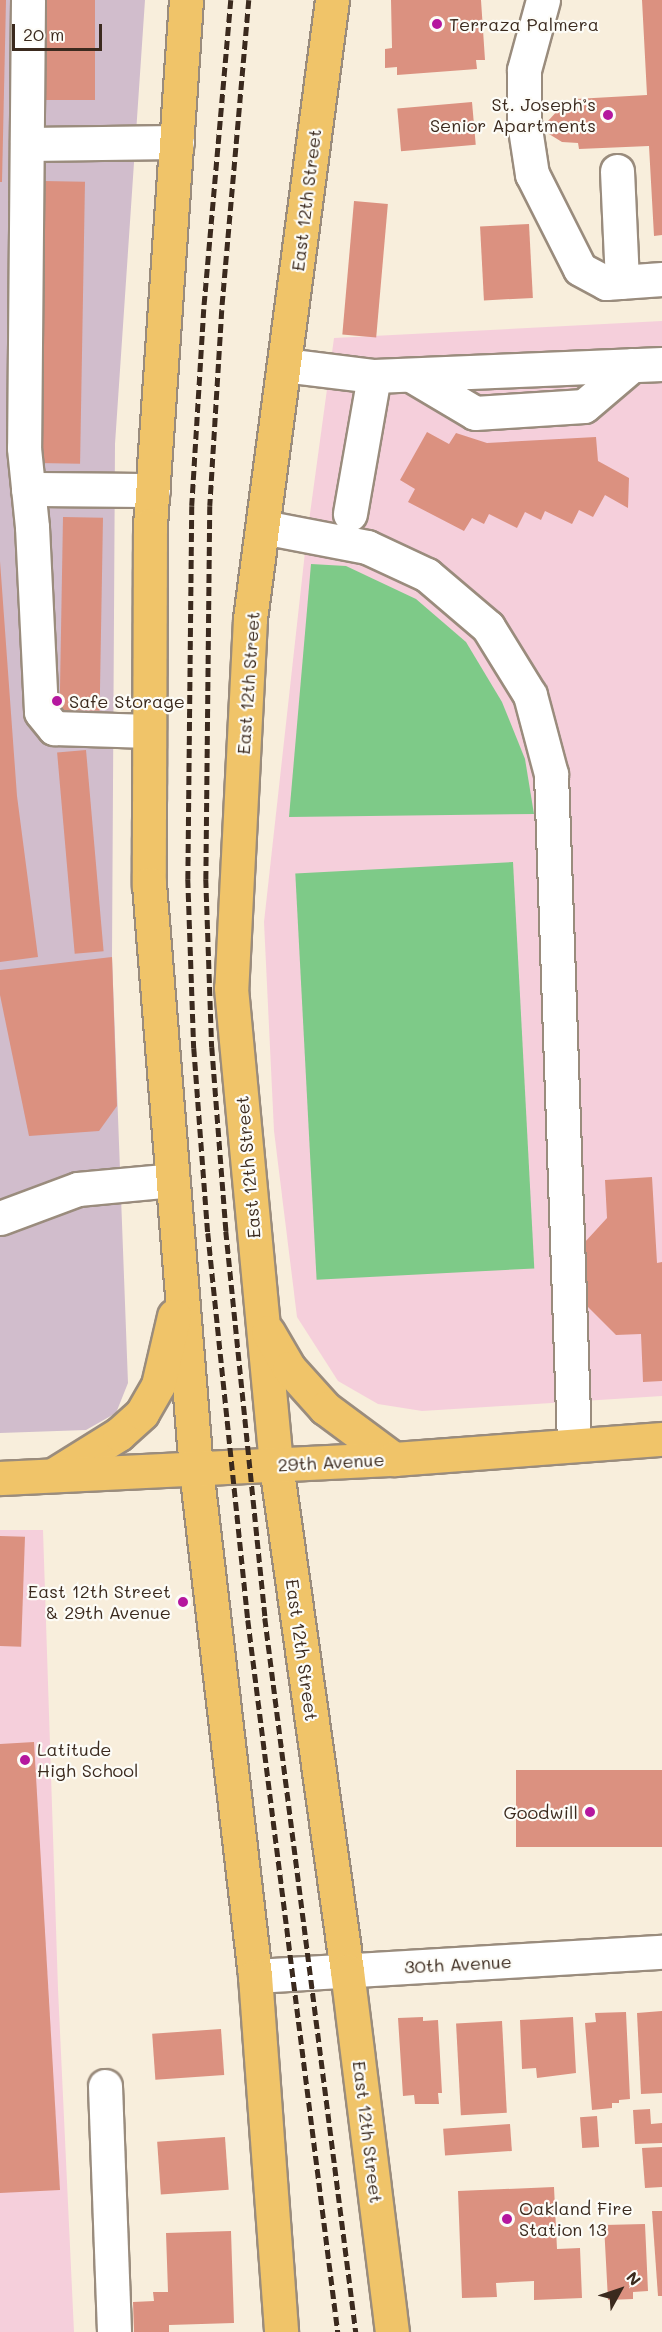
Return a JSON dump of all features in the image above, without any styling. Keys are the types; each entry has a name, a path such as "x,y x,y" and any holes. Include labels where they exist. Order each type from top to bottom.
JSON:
{"main road":[{"path":"186,0 153,490 148,731 149,884 196,1469 255,1976 281,2332"},
{"name":"East 12th Street","path":"332,0 250,619 231,988 276,1466 347,1971 393,2332"},
{"path":"51,1476 119,1434 141,1413 158,1384 181,1285"},
{"path":"263,1322 290,1368 325,1408 394,1459"},
{"name":"29th Avenue","path":"0,1478 276,1466 394,1459 574,1443 662,1439"}],"street":[{"path":"28,0 24,448 41,712 54,728 148,731"},
{"path":"543,0 524,70 524,122 532,174 580,269 606,283 662,279"},
{"path":"27,144 177,142"},
{"path":"617,171 622,282"},
{"path":"284,365 374,376 647,365"},
{"path":"350,514 374,376"},
{"path":"28,489 153,490"},
{"path":"263,527 367,547 427,575 488,627 530,696 551,774 574,1443"},
{"path":"0,1218 78,1189 173,1180"},
{"name":"30th Avenue","path":"255,1976 662,1952"},
{"path":"105,2086 114,2332"}],"shaded area":[{"name":"Safe Storage","path":"0,0 145,0 115,444 112,957 128,1383 116,1413 86,1430 0,1433"},
{"path":"662,321 662,1396 422,1411 378,1404 338,1381 297,1317 274,1131 264,922 306,543 334,338"},
{"name":"Latitude High School","path":"0,1530 43,1530 58,1989 74,2332 0,2332"}],"green space":[{"path":"311,564 346,566 416,599 466,642 502,702 525,759 534,814 289,817"},
{"path":"513,862 534,1268 317,1280 295,873"}],"building":[{"path":"0,0 6,0 2,182 0,182"},
{"path":"42,0 95,0 95,100 42,100"},
{"name":"Terraza Palmera","path":"391,0 481,0 485,60 476,60 477,69 397,75 397,67 385,68 385,49 392,48"},
{"name":"St. Joseph’s Senior Apartments","path":"642,0 662,0 662,235 654,236 649,146 579,149 578,143 562,142 549,134 548,121 559,109 574,109 576,99 647,95"},
{"path":"472,102 476,145 401,151 397,109"},
{"path":"43,181 85,182 80,464 38,463"},
{"path":"354,201 388,204 376,337 342,334"},
{"path":"529,224 533,298 484,300 480,227"},
{"path":"427,432 449,444 456,433 487,443 596,437 598,461 629,478 628,508 605,495 593,517 579,510 572,524 545,511 541,520 525,512 517,528 489,514 484,524 472,518 464,531 408,502 415,489 400,480"},
{"path":"63,517 103,518 100,711 60,710"},
{"path":"0,561 17,796 38,957 0,962"},
{"path":"86,750 104,951 75,954 57,753"},
{"path":"112,957 117,1106 99,1131 29,1136 0,995 0,970"},
{"path":"652,1177 657,1263 662,1262 662,1381 643,1382 641,1334 616,1335 588,1307 585,1242 607,1218 605,1180"},
{"path":"0,1536 25,1537 21,1647 0,1646"},
{"path":"34,1742 60,2190 0,2193 0,1744"},
{"name":"Goodwill","path":"516,1770 662,1770 662,1847 516,1847"},
{"path":"662,2011 662,2093 641,2094 637,2013"},
{"path":"626,2012 630,2099 612,2103 612,2108 592,2110 585,2023 596,2022 595,2013"},
{"path":"423,2017 423,2021 438,2020 442,2093 438,2093 439,2104 415,2104 414,2095 403,2096 398,2018"},
{"path":"573,2017 576,2073 537,2078 536,2068 522,2069 520,2020"},
{"path":"502,2021 507,2113 461,2115 456,2023"},
{"path":"221,2029 224,2075 155,2080 152,2034"},
{"path":"650,2109 651,2124 662,2123 662,2143 635,2144 633,2110"},
{"path":"597,2116 599,2147 582,2148 580,2117"},
{"path":"510,2124 512,2151 445,2156 443,2129"},
{"path":"225,2137 229,2190 161,2195 157,2142"},
{"path":"662,2147 662,2187 645,2188 642,2148"},
{"name":"Oakland Fire Station 13","path":"554,2187 557,2249 580,2248 582,2298 534,2300 534,2281 496,2283 497,2297 462,2298 458,2191"},
{"path":"652,2211 662,2211 662,2296 658,2296"},
{"path":"645,2224 648,2291 633,2292 633,2299 608,2300 604,2225"},
{"path":"231,2231 234,2323 169,2325 169,2332 134,2332 133,2302 154,2301 153,2292 168,2292 166,2233"}],"railway":[{"path":"231,0 204,309 192,506 188,879 194,1048 208,1233 248,1620 338,2332"},
{"path":"249,0 222,310 210,506 206,879 212,1047 226,1231 265,1618 356,2332"}],"place":[{"name":"Terraza Palmera","path":"437,24"},
{"name":"St. Joseph’s Senior Apartments","path":"608,115"},
{"name":"Safe Storage","path":"57,701"},
{"name":"East 12th Street & 29th Avenue","path":"183,1602"},
{"name":"Latitude High School","path":"25,1760"},
{"name":"Goodwill","path":"590,1812"},
{"name":"Oakland Fire Station 13","path":"507,2219"}]}
